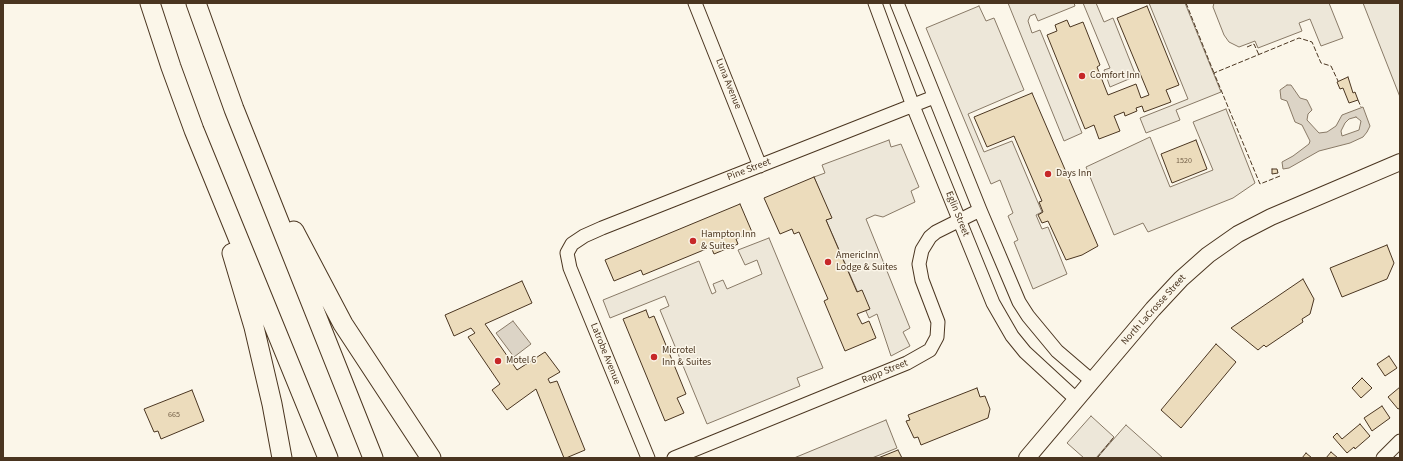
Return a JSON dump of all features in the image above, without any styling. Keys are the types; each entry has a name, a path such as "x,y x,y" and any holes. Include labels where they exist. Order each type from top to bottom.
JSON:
{"highway":[{"path":"150,3 194,130 245,293 272,404 282,458"},
{"path":"196,3 216,63 373,458"},
{"path":"216,63 294,232 318,279 343,324 376,377 431,458"},
{"path":"194,130 328,458"}],"main road":[{"name":"North LaCrosse Street","path":"1027,458 1166,294 1199,263 1223,244 1271,217 1400,162"}],"street":[{"name":"Luna Avenue","path":"695,3 760,166"},
{"name":"Eglin Street","path":"875,3 913,106 988,291 1012,336 1028,356 1077,400"},
{"path":"897,3 934,98 1013,289 1028,316 1057,351 1092,381"},
{"name":"Pine Street","path":"568,249 572,244 584,236 934,98"},
{"name":"Rapp Street","path":"674,458 907,363 930,350 937,337 938,322 922,280 919,264 920,257 930,237 980,210"},
{"name":"Latrobe Avenue","path":"568,249 567,259 570,268 648,458"},
{"path":"1383,458 1400,441"}],"shaded area":[{"path":"1008,3 1074,3 1075,6 1038,21 1035,14 1030,16 1028,21 1032,33 1040,30 1082,133 1064,141"},
{"path":"1083,3 1096,3 1104,22 1113,18 1136,76 1110,87 1104,70 1110,68"},
{"path":"1149,3 1185,3 1221,92 1176,110 1180,120 1146,133 1140,118 1188,99"},
{"path":"1214,3 1329,3 1343,38 1321,46 1310,19 1299,23 1302,31 1258,48 1255,41 1239,47 1229,42 1224,35 1213,7"},
{"path":"1363,3 1400,3 1400,97"},
{"path":"979,6 986,21 994,18 1024,90 968,114 984,152 1012,141 1042,212 1036,215 1042,229 1048,227 1067,274 1033,289 1014,242 1018,240 1008,216 1013,213 1000,180 991,184 926,28"},
{"path":"1287,85 1291,85 1300,98 1307,100 1312,110 1308,114 1307,120 1319,133 1327,132 1336,126 1342,115 1363,107 1370,126 1363,137 1350,143 1319,151 1289,168 1283,169 1282,162 1309,144 1310,141 1302,125 1295,122 1287,101 1281,99 1280,90","holes":["1356,117 1361,121 1359,130 1342,136 1341,131 1349,119"]},
{"path":"1226,109 1255,183 1233,198 1148,232 1143,223 1114,235 1086,167 1150,137 1170,187 1213,170 1193,122"},
{"path":"889,140 891,147 901,144 919,187 911,191 915,202 883,217 875,215 866,219 910,328 903,332 910,346 891,356 877,314 869,318 826,220 831,218 814,177 825,173 822,165"},
{"path":"769,238 823,368 797,378 800,386 707,424 660,310 669,306 665,296 610,318 603,300 699,261 712,294 716,292 713,284 723,280 727,289 762,274 757,260 745,265 738,250"},
{"path":"513,321 531,344 514,357 496,333"},
{"path":"1091,416 1114,437 1096,458 1084,458 1067,443"},
{"path":"886,420 897,448 872,458 794,458"},
{"path":"1126,425 1163,458 1097,458"}],"building":[{"name":"Comfort Inn","path":"1147,6 1179,85 1166,90 1171,102 1144,112 1142,106 1136,108 1137,111 1125,116 1124,112 1114,116 1120,131 1099,139 1094,125 1085,129 1047,35 1057,31 1055,25 1067,20 1070,27 1083,22 1100,65 1097,67 1108,95 1136,84 1141,98 1149,95 1117,18"},
{"path":"1348,77 1353,93 1355,92 1358,100 1349,103 1343,88 1340,89 1337,82"},
{"name":"Days Inn","path":"1032,93 1098,246 1082,255 1066,260 1048,221 1042,223 1038,215 1043,212 1039,202 1042,201 1014,136 987,147 974,117"},
{"path":"1196,140 1207,169 1172,183 1161,154"},
{"path":"1272,169 1277,169 1278,173 1272,174"},
{"name":"AmericInn Lodge & Suites","path":"814,177 832,218 826,220 857,292 862,290 870,309 857,314 862,324 869,321 876,338 845,351 824,301 828,299 799,232 794,234 792,229 780,234 764,198"},
{"name":"Hampton Inn & Suites","path":"740,204 752,232 736,239 738,244 714,254 711,247 643,275 641,270 614,281 605,260"},
{"path":"1387,245 1394,263 1387,279 1342,297 1330,268"},
{"path":"1303,279 1314,299 1310,314 1302,319 1303,322 1266,347 1264,345 1258,350 1231,328"},
{"name":"Motel 6","path":"522,281 532,303 485,324 517,370 545,352 560,372 548,379 550,383 557,381 585,450 566,458 564,458 536,389 507,410 492,390 500,384 468,337 475,333 471,328 454,336 445,315"},
{"name":"Microtel Inn & Suites","path":"646,310 649,318 654,316 686,394 677,398 684,413 665,421 623,319"},
{"path":"1216,344 1236,362 1181,428 1161,410"},
{"path":"1389,356 1397,368 1385,376 1377,364"},
{"path":"1362,378 1372,388 1361,398 1352,388"},
{"path":"1400,387 1400,408 1398,409 1388,397"},
{"path":"977,388 980,397 985,396 990,409 988,418 921,445 918,437 914,438 906,421 910,420 908,415"},
{"path":"192,390 204,421 161,439 158,431 154,432 144,409"},
{"path":"1382,406 1390,418 1372,431 1364,418"},
{"path":"1360,424 1370,436 1355,449 1354,447 1347,453 1333,437 1337,433 1342,439"},
{"path":"898,450 902,458 878,458"},
{"path":"1331,452 1338,458 1326,458"},
{"path":"1306,453 1312,458 1302,458"}],"fence":[{"path":"1186,3 1214,73"},
{"path":"1280,176 1260,184 1214,73 1299,38 1312,42 1321,63 1331,66 1338,81"},
{"path":"1247,47 1254,44 1259,55"},
{"path":"1358,100 1361,107"},
{"path":"1097,458 1114,437"}],"place":[{"name":"Comfort Inn","path":"1082,76"},
{"name":"Days Inn","path":"1048,174"},
{"name":"Hampton Inn & Suites","path":"693,241"},
{"name":"AmericInn Lodge & Suites","path":"828,262"},
{"name":"Microtel Inn & Suites","path":"654,357"},
{"name":"Motel 6","path":"498,361"}]}
